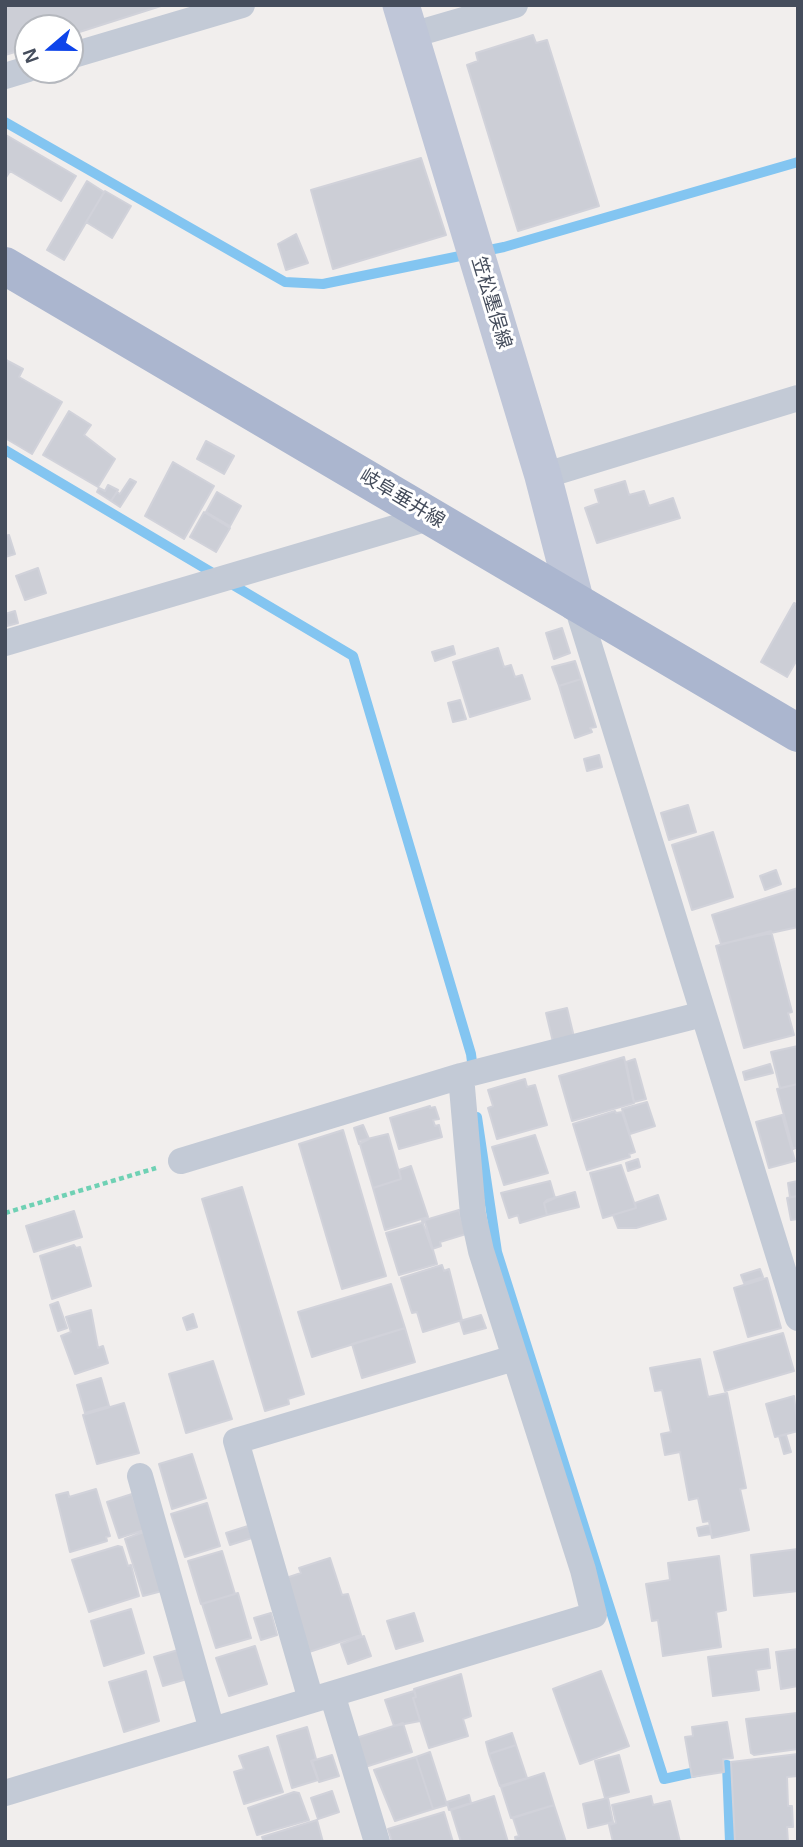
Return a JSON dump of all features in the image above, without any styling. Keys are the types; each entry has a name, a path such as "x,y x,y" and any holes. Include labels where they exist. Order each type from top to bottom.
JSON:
{"main road":[{"name":"笠松墨俣線","path":"406,20 542,476 576,603"},
{"name":"岐阜垂井線","path":"5,266 798,733"}],"street":[{"path":"84,53 242,5"},
{"path":"406,20 515,5"},
{"path":"542,476 798,398"},
{"path":"5,643 432,517"},
{"path":"576,603 798,1318"},
{"path":"181,1160 461,1076 703,1014"},
{"path":"5,1793 594,1615 583,1570 481,1251 473,1214 461,1076"},
{"path":"377,1842 322,1697 236,1441 514,1358"},
{"path":"140,1476 212,1730"}],"path":[{"path":"5,1213 181,1160"}],"building":[{"path":"5,5 164,5 84,31 84,14 14,14 14,52 5,55"},
{"path":"533,35 536,43 547,40 599,206 518,231 467,65 478,61 476,53"},
{"path":"6,135 76,176 61,201 10,171 5,179"},
{"path":"421,158 446,235 333,269 311,190"},
{"path":"87,181 104,192 64,260 47,250"},
{"path":"105,191 131,206 112,238 86,222"},
{"path":"296,234 308,263 286,270 278,244"},
{"path":"6,360 23,369 19,377 62,402 32,454 5,438"},
{"path":"69,411 91,425 84,435 115,459 98,487 43,455"},
{"path":"206,441 234,456 224,474 197,459"},
{"path":"173,462 214,486 184,539 145,516"},
{"path":"130,479 136,482 120,507 111,501 117,492 120,494"},
{"path":"625,481 629,495 644,491 649,506 673,498 680,518 597,543 585,508 599,503 595,490"},
{"path":"108,485 118,490 111,501 97,492 99,488 105,491"},
{"path":"217,492 241,506 230,526 206,512"},
{"path":"204,512 230,528 216,552 190,537"},
{"path":"9,535 15,554 5,557 5,536"},
{"path":"38,568 46,593 25,600 16,576"},
{"path":"794,603 798,605 798,658 787,677 761,662"},
{"path":"15,611 18,623 7,626 5,614"},
{"path":"562,628 570,653 554,659 546,633"},
{"path":"453,646 455,654 435,661 432,652"},
{"path":"498,648 504,667 511,665 515,677 522,675 530,699 470,717 453,662"},
{"path":"575,661 581,679 559,686 552,667"},
{"path":"581,679 596,727 590,728 592,732 575,738 559,686"},
{"path":"460,700 466,719 453,722 448,703"},
{"path":"599,755 602,767 587,771 584,759"},
{"path":"688,805 696,832 669,840 661,813"},
{"path":"713,832 733,897 692,910 672,845"},
{"path":"776,870 781,884 765,890 760,876"},
{"path":"798,888 798,927 721,944 712,915"},
{"path":"771,931 792,1012 788,1013 794,1035 744,1048 716,946"},
{"path":"567,1008 574,1037 553,1042 546,1013"},
{"path":"798,1046 798,1084 780,1088 771,1052"},
{"path":"624,1057 634,1103 572,1121 559,1076"},
{"path":"635,1059 646,1099 634,1102 626,1062"},
{"path":"770,1064 773,1073 745,1080 743,1072"},
{"path":"525,1079 527,1087 535,1085 547,1125 497,1139 488,1108 493,1106 488,1090"},
{"path":"798,1084 798,1147 793,1149 777,1089"},
{"path":"647,1102 655,1126 630,1134 622,1109"},
{"path":"430,1106 435,1107 439,1119 433,1120 435,1126 439,1125 442,1137 399,1149 390,1118"},
{"path":"615,1111 622,1112 635,1152 629,1154 630,1157 587,1170 573,1124"},
{"path":"782,1115 795,1161 769,1168 756,1122"},
{"path":"363,1125 369,1139 359,1144 354,1128"},
{"path":"343,1130 386,1276 342,1289 299,1144"},
{"path":"388,1134 401,1179 373,1188 359,1141"},
{"path":"535,1135 548,1173 504,1185 492,1147"},
{"path":"638,1159 640,1167 628,1171 626,1163"},
{"path":"621,1165 636,1208 603,1218 590,1173"},
{"path":"411,1166 428,1217 385,1230 373,1188 401,1179 399,1170"},
{"path":"550,1181 555,1198 544,1203 547,1215 520,1223 518,1215 509,1218 501,1193"},
{"path":"798,1181 798,1196 790,1197 788,1183"},
{"path":"242,1187 304,1394 288,1399 289,1404 265,1411 202,1199"},
{"path":"575,1192 579,1207 547,1215 544,1203 547,1200"},
{"path":"658,1195 666,1219 636,1228 618,1228 613,1215 636,1208 635,1203"},
{"path":"798,1196 798,1219 791,1220 787,1198"},
{"path":"459,1210 466,1234 440,1242 441,1246 432,1249 422,1221"},
{"path":"74,1211 82,1237 34,1252 26,1226"},
{"path":"425,1222 437,1264 399,1275 386,1233"},
{"path":"74,1245 76,1248 80,1247 91,1286 52,1299 40,1256"},
{"path":"442,1265 444,1271 449,1269 462,1320 423,1332 417,1312 412,1313 401,1278"},
{"path":"760,1269 763,1277 744,1283 741,1275"},
{"path":"767,1278 781,1328 748,1337 734,1288"},
{"path":"391,1284 405,1328 312,1357 298,1312"},
{"path":"58,1302 67,1328 58,1331 50,1305"},
{"path":"91,1310 98,1348 103,1346 108,1363 75,1374 61,1336 71,1332 66,1317"},
{"path":"193,1314 197,1327 187,1330 183,1318"},
{"path":"481,1315 486,1328 464,1334 460,1321"},
{"path":"405,1328 415,1362 362,1378 352,1344"},
{"path":"783,1333 794,1371 725,1391 714,1352"},
{"path":"700,1359 708,1397 727,1393 746,1488 740,1489 749,1530 712,1538 709,1521 703,1522 698,1498 689,1500 680,1452 665,1455 661,1434 671,1432 662,1390 655,1391 650,1368"},
{"path":"213,1361 232,1419 186,1433 169,1374"},
{"path":"101,1378 109,1406 85,1413 77,1385"},
{"path":"794,1396 798,1431 775,1437 766,1404"},
{"path":"124,1403 139,1453 97,1464 83,1415"},
{"path":"786,1435 791,1452 784,1454 779,1436"},
{"path":"192,1454 206,1498 172,1509 159,1464"},
{"path":"96,1489 110,1536 106,1537 107,1541 70,1552 56,1495 68,1492 69,1497"},
{"path":"132,1494 144,1530 119,1538 107,1502"},
{"path":"207,1503 220,1546 185,1557 171,1514"},
{"path":"710,1525 711,1534 699,1536 697,1528"},
{"path":"248,1526 252,1538 230,1545 226,1533"},
{"path":"144,1532 162,1591 143,1596 125,1539"},
{"path":"122,1547 128,1566 131,1565 139,1596 89,1612 72,1560"},
{"path":"798,1549 798,1591 754,1596 751,1555"},
{"path":"222,1551 235,1594 201,1604 188,1561"},
{"path":"719,1556 726,1610 716,1612 721,1647 663,1656 658,1620 652,1621 646,1584 670,1580 668,1563"},
{"path":"330,1558 342,1595 348,1594 361,1635 309,1652 286,1578 301,1573 299,1568"},
{"path":"238,1593 251,1638 216,1648 202,1604"},
{"path":"131,1609 144,1653 104,1666 91,1621"},
{"path":"271,1613 277,1635 261,1640 254,1618"},
{"path":"414,1613 423,1641 396,1649 387,1621"},
{"path":"364,1636 371,1656 348,1664 341,1644"},
{"path":"255,1646 267,1684 229,1696 216,1658"},
{"path":"768,1649 770,1668 756,1670 759,1690 713,1696 708,1657"},
{"path":"798,1649 798,1686 781,1689 776,1652"},
{"path":"178,1650 187,1679 163,1686 154,1657"},
{"path":"146,1671 159,1721 124,1732 109,1682"},
{"path":"601,1671 629,1746 580,1764 553,1689"},
{"path":"461,1674 471,1716 463,1719 468,1736 429,1748 413,1698 416,1697 414,1689"},
{"path":"414,1691 416,1697 413,1698 420,1721 394,1726 385,1700"},
{"path":"797,1713 798,1749 754,1755 751,1753 746,1719"},
{"path":"727,1722 733,1758 723,1759 724,1772 692,1777 685,1737 693,1736 692,1727"},
{"path":"403,1723 412,1752 362,1768 353,1739"},
{"path":"307,1727 316,1759 311,1761 318,1780 292,1788 277,1736"},
{"path":"512,1733 516,1745 489,1754 486,1742"},
{"path":"516,1745 527,1778 500,1786 489,1754"},
{"path":"268,1747 283,1792 244,1804 234,1772 244,1769 239,1756"},
{"path":"430,1752 447,1805 433,1809 416,1757"},
{"path":"798,1754 798,1776 787,1777 788,1806 792,1806 793,1827 787,1827 788,1842 735,1842 731,1762"},
{"path":"332,1755 339,1776 319,1782 312,1761"},
{"path":"619,1755 629,1792 605,1798 595,1761"},
{"path":"416,1757 433,1809 395,1821 374,1770"},
{"path":"544,1773 554,1805 511,1818 501,1787"},
{"path":"332,1791 339,1812 318,1819 311,1798"},
{"path":"294,1792 299,1793 309,1820 257,1835 248,1808"},
{"path":"469,1795 471,1803 449,1810 447,1802"},
{"path":"494,1796 508,1842 461,1842 451,1810"},
{"path":"651,1796 653,1805 670,1801 680,1842 613,1842 609,1825 616,1823 612,1805"},
{"path":"608,1798 613,1822 588,1828 583,1804"},
{"path":"554,1805 566,1842 516,1842 515,1837 519,1836 513,1818"},
{"path":"444,1812 453,1842 392,1842 388,1829"},
{"path":"317,1820 323,1842 264,1842 262,1837"}],"waterway":[{"path":"5,122 285,282 323,284 504,247 798,162"},
{"path":"5,450 353,656 471,1054 473,1070"},
{"path":"477,1117 497,1252 664,1779 727,1765 730,1842"}]}
